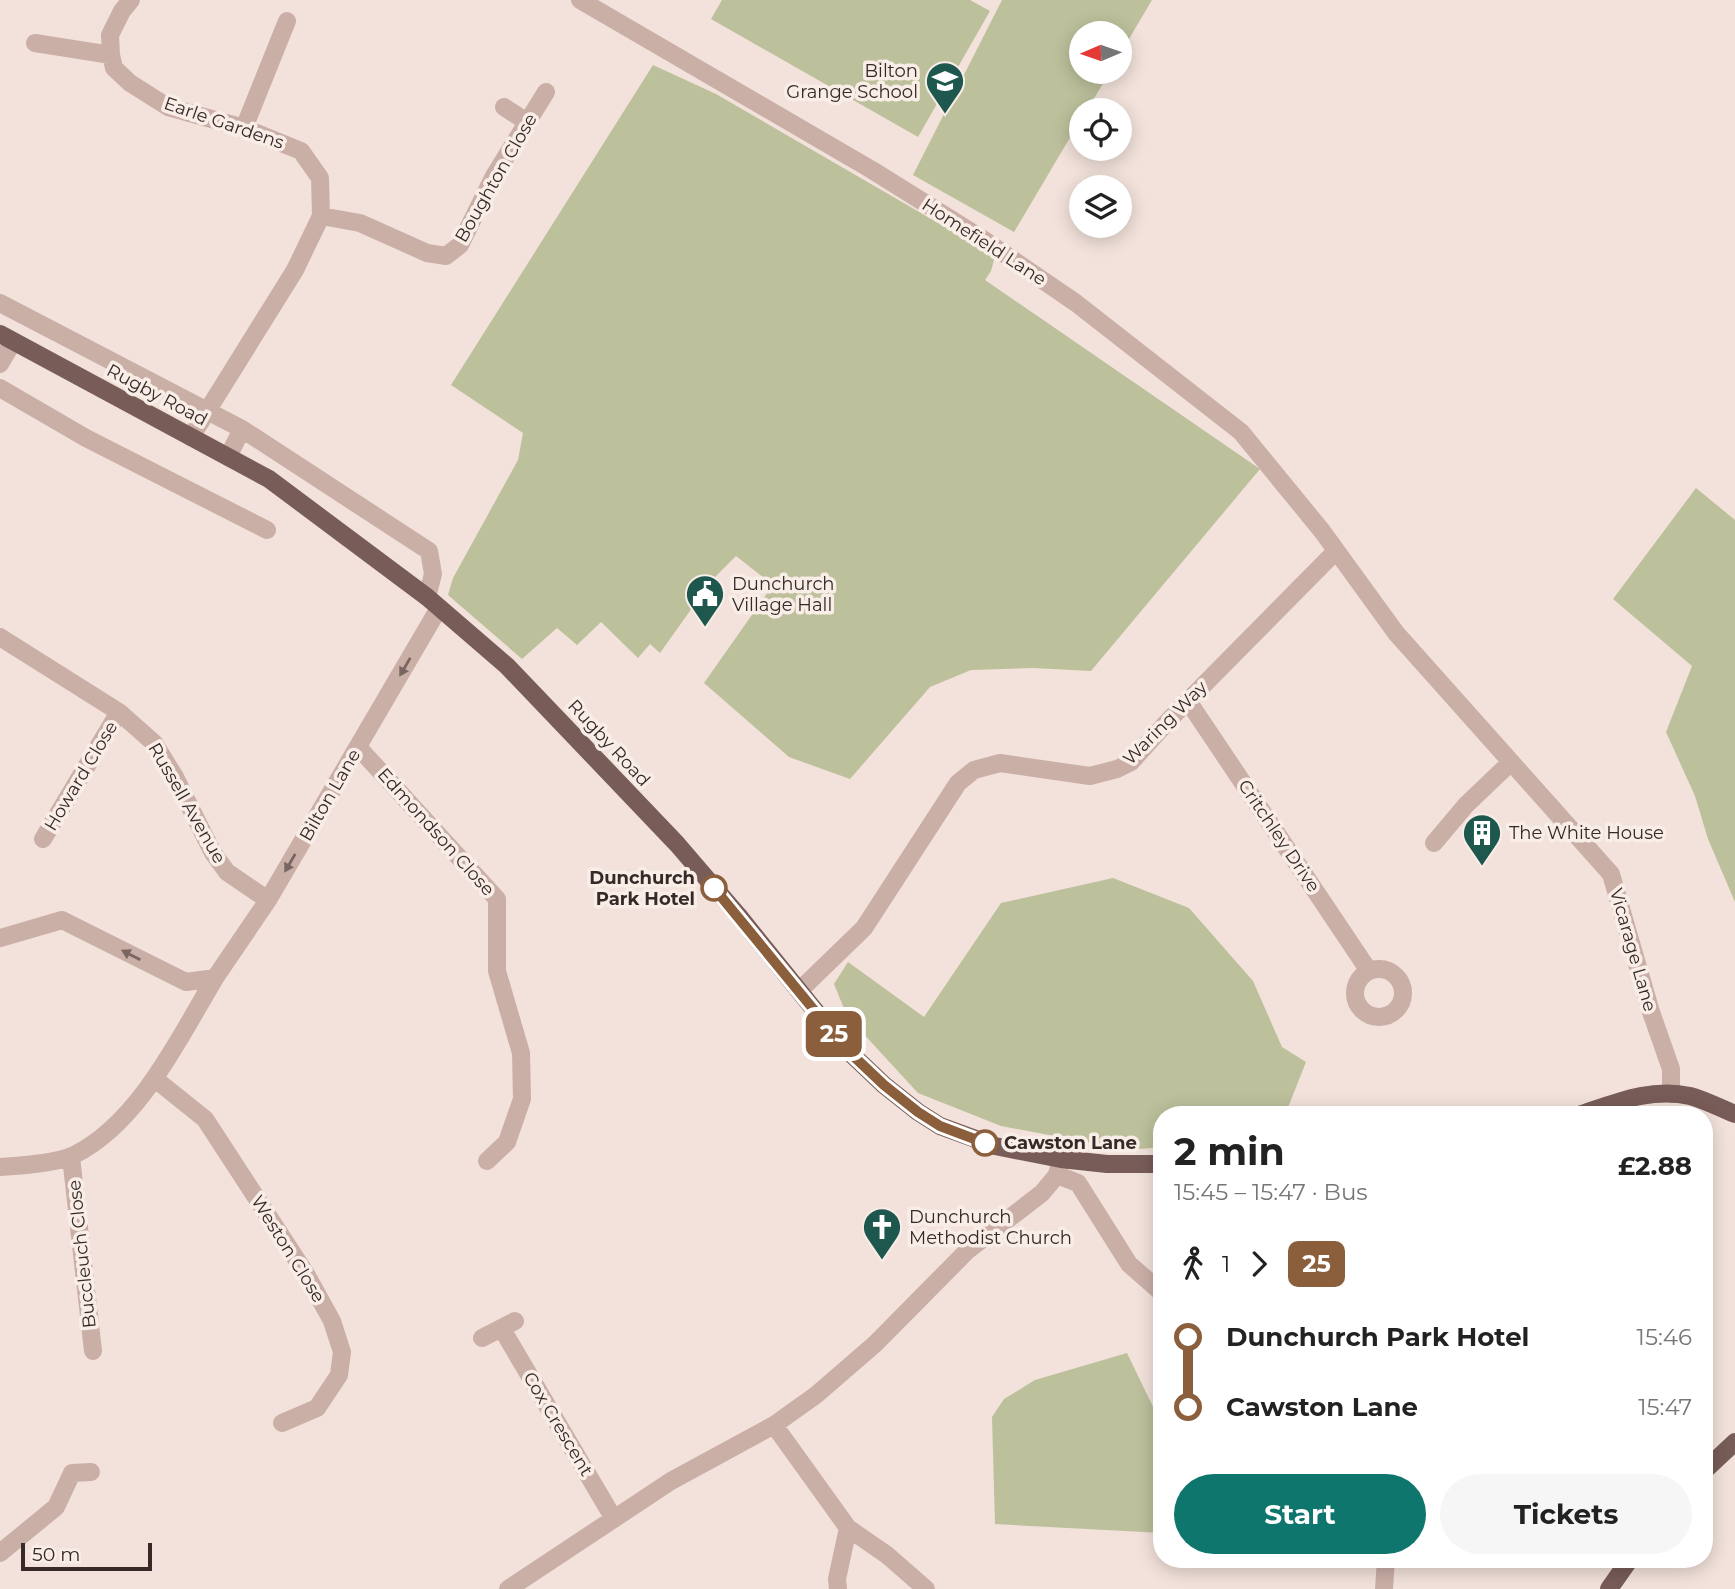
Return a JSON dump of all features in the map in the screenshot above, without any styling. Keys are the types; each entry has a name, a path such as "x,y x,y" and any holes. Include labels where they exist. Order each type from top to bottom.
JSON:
{"main road":[{"name":"Rugby Road","path":"6,338 270,479 433,602 507,666 677,844 846,1049 918,1112 940,1126 1059,1167 1153,1164"},
{"path":"1605,1106 1636,1095 1671,1094 1689,1096 1735,1114"},
{"path":"1713,1463 1734,1445"},
{"path":"1609,1589 1624,1568"}],"street":[{"path":"34,43 111,55 110,36 122,11 131,0"},
{"name":"Homefield Lane","path":"580,0 872,170 984,240 1076,303 1241,432 1336,551 1396,633"},
{"path":"244,128 287,21"},
{"name":"Earle Gardens","path":"111,55 114,68 130,83 168,107 244,128 301,151 320,178 321,216 295,271 191,437"},
{"name":"Boughton Close","path":"321,216 360,223 427,253 446,257 460,245 494,176 547,92"},
{"path":"504,107 527,122"},
{"path":"0,303 242,429 429,551 433,575 433,602"},
{"path":"0,364 6,338"},
{"path":"0,388 86,438 267,530"},
{"path":"228,457 242,429"},
{"name":"Waring Way","path":"800,990 864,928 958,783 974,771 1000,763 1090,776 1131,762 1336,551"},
{"name":"Bilton Lane","path":"0,1167 71,1157 105,1136 155,1079 215,978 268,900 358,747 433,602"},
{"name":"Vicarage Lane","path":"1396,633 1611,874 1651,1012 1671,1069 1671,1094"},
{"name":"Russell Avenue","path":"0,637 119,712 154,743 213,853 227,872 268,900"},
{"name":"Critchley Drive","path":"1188,701 1369,971"},
{"name":"Howard Close","path":"43,839 119,712"},
{"name":"Edmondson Close","path":"358,747 497,899 497,971 521,1053 523,1099 507,1142 486,1161"},
{"path":"1434,843 1466,804 1511,762"},
{"path":"0,938 62,920 186,982 215,978"},
{"name":"Weston Close","path":"155,1079 205,1119 306,1274 332,1321 342,1352 339,1375 317,1409 282,1423"},
{"name":"Buccleuch Close","path":"71,1157 93,1351"},
{"path":"508,1589 671,1481 774,1424 816,1395 875,1344 968,1250 1042,1193 1059,1167 1078,1183 1129,1264 1153,1285"},
{"name":"Cox Crescent","path":"482,1338 509,1325 614,1519"},
{"path":"774,1424 848,1528 926,1589"},
{"path":"0,1553 56,1507 72,1474 91,1472"},
{"path":"838,1589 837,1579 848,1528"},
{"path":"1384,1589 1385,1568"}],"green space":[{"path":"722,0 970,0 990,11 918,137 711,19"},
{"path":"1002,0 1152,0 1132,34 1132,21 1069,21 1069,84 1103,84 1094,98 1069,98 1069,139 1014,232 913,175"},
{"path":"653,65 716,94 995,256 985,280 1260,469 1091,671 1033,668 971,670 930,687 850,779 789,757 704,683 773,585 736,556 712,580 660,653 650,644 638,658 601,622 577,645 557,628 522,659 448,595 453,578 518,460 523,433 451,385"},
{"path":"1696,488 1735,520 1735,902 1708,839 1695,796 1666,732 1692,666 1613,599"},
{"path":"1113,878 1189,908 1253,981 1282,1047 1306,1062 1289,1106 1153,1106 1153,1148 1129,1150 1001,1126 918,1093 847,1016 834,984 848,962 924,1017 1001,903"},
{"path":"1127,1353 1153,1407 1153,1533 995,1524 992,1417 1004,1399 1035,1380"}],"bus line":[{"name":"25","path":"714,888 846,1049 884,1085 940,1126 985,1143"}],"place":[{"name":"Bilton Grange School","path":"945,115"},
{"name":"Dunchurch Village Hall","path":"705,628"},
{"name":"The White House","path":"1482,867"},
{"name":"Dunchurch Park Hotel","path":"714,888"},
{"name":"Cawston Lane","path":"985,1143"},
{"name":"Dunchurch Methodist Church","path":"882,1261"}]}
